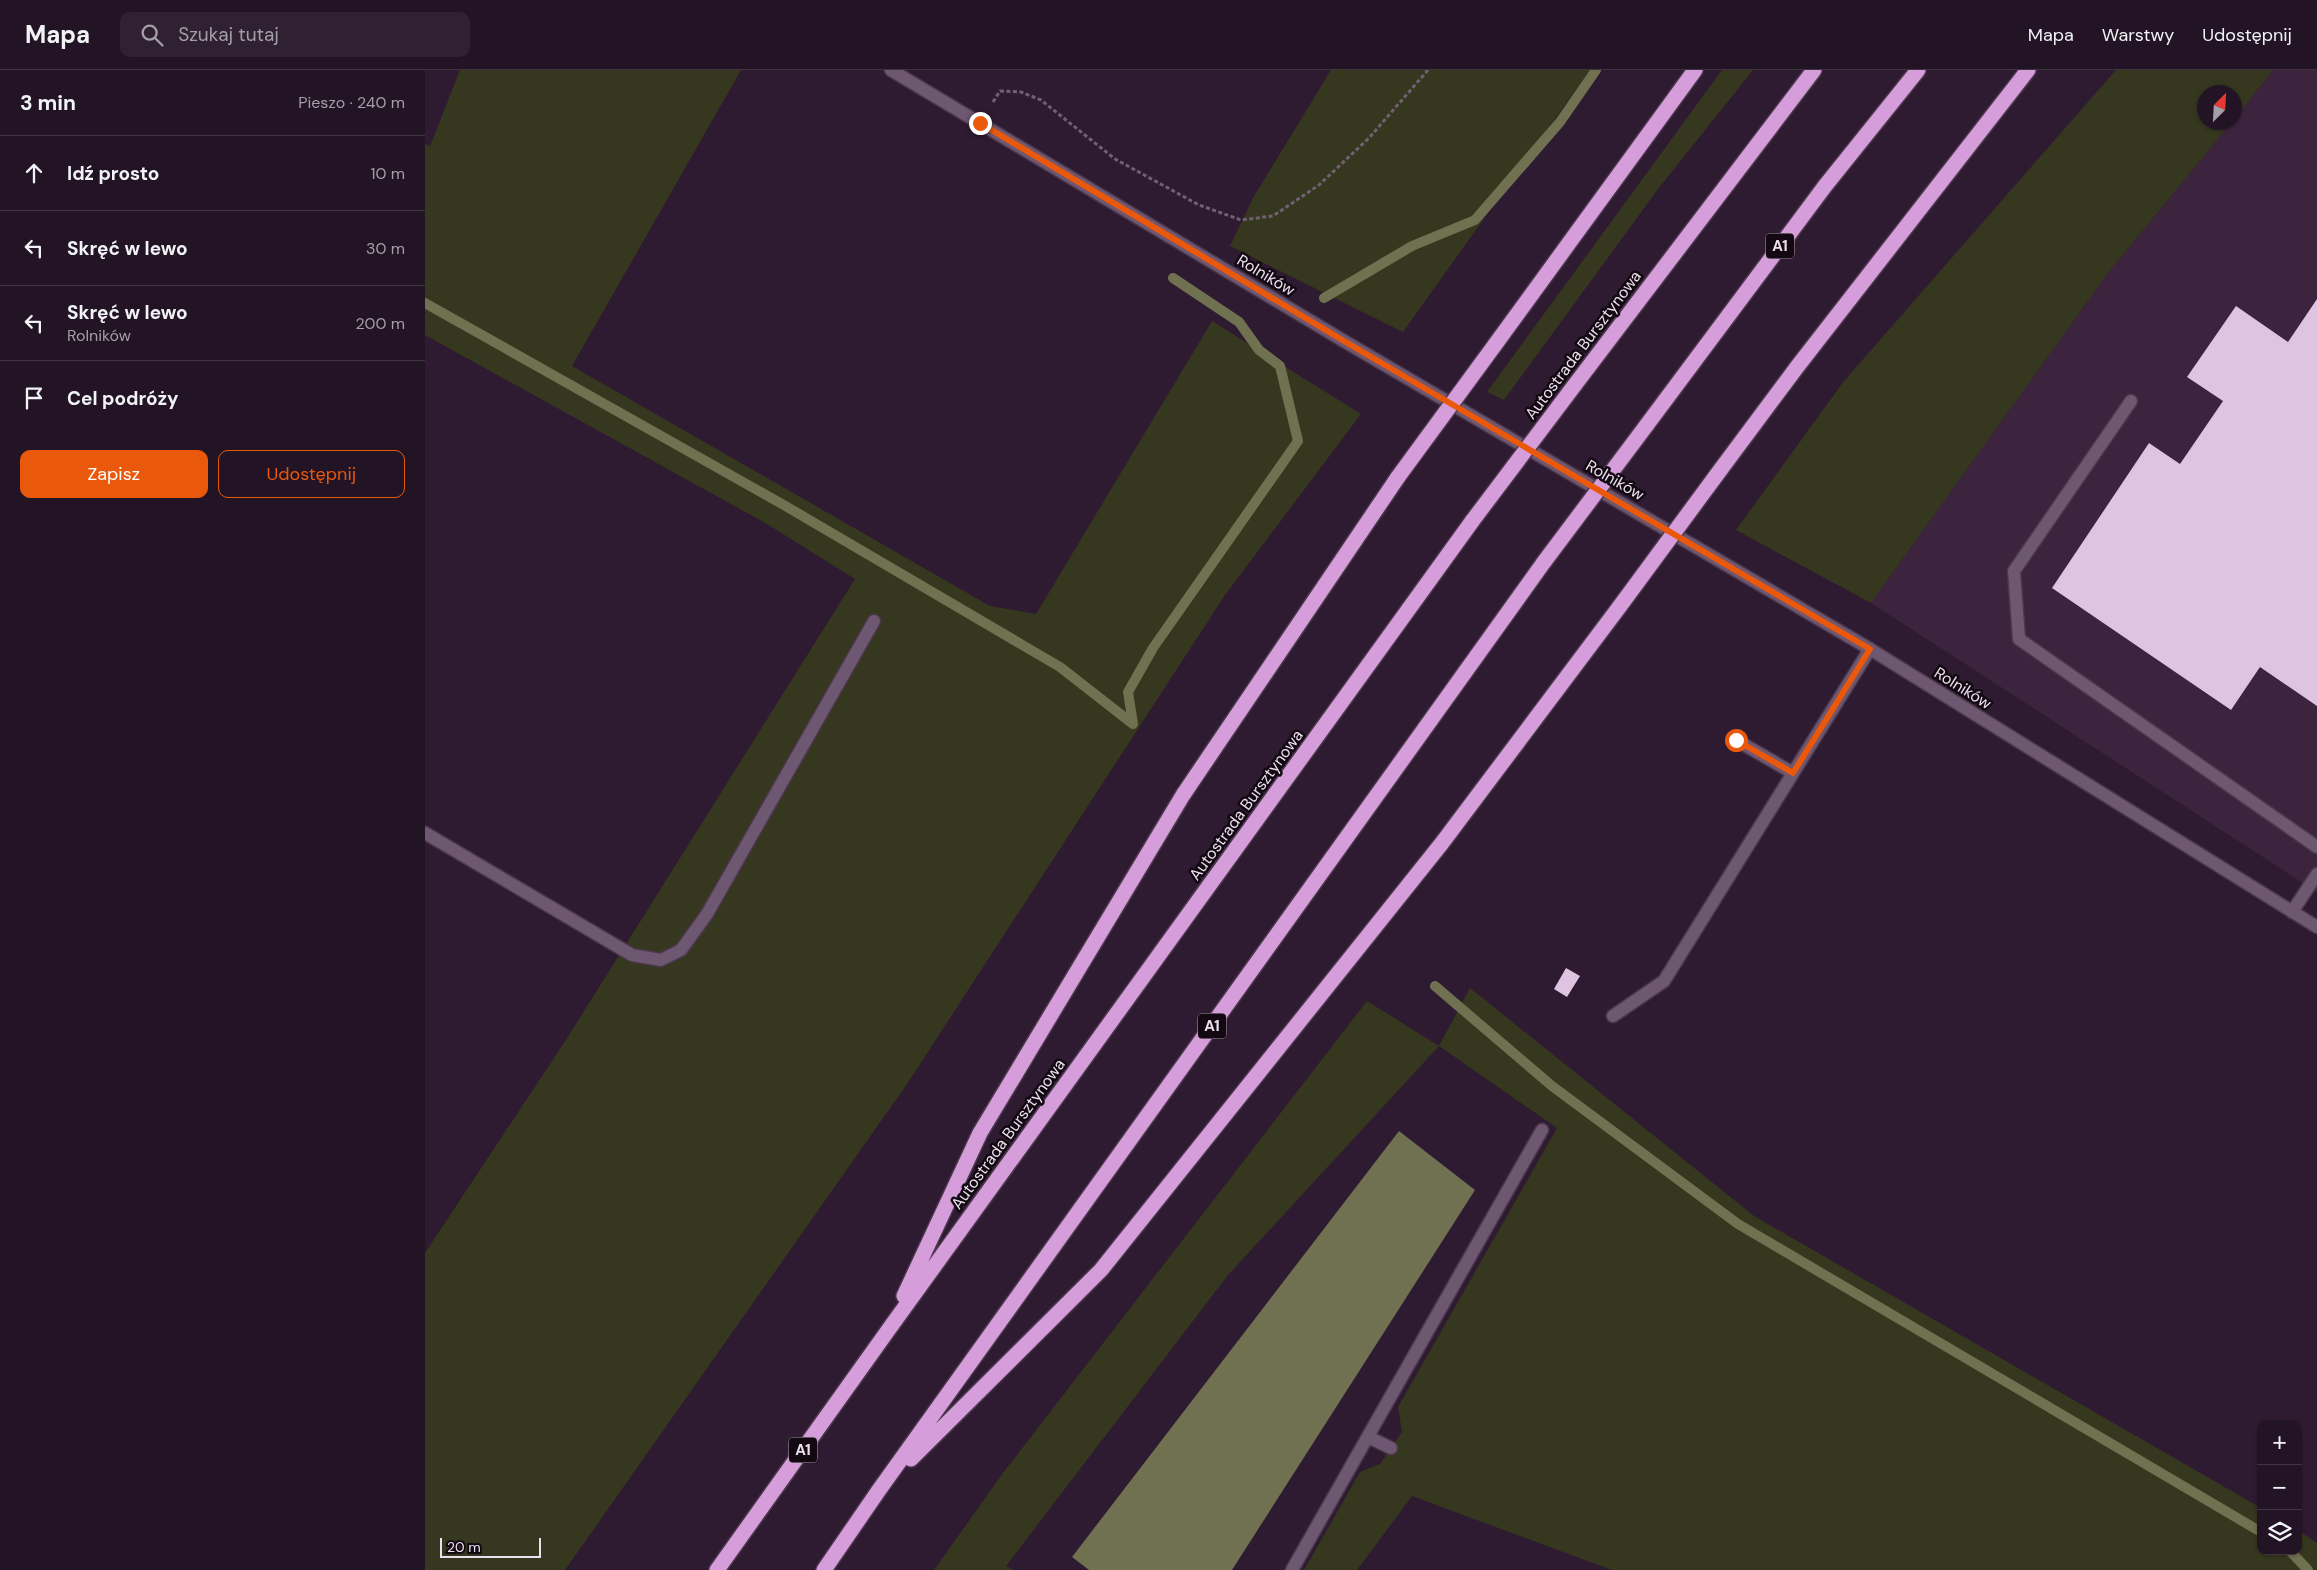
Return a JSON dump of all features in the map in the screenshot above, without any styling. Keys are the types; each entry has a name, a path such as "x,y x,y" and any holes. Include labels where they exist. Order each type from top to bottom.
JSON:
{"highway":[{"path":"889,1329 980,1133 1183,795 1398,477 1695,70"},
{"name":"Autostrada Bursztynowa","path":"717,1570 1473,520 1814,70"},
{"name":"A1","path":"824,1570 879,1490 1545,562 1825,186 1918,70"},
{"path":"879,1490 1101,1270 1442,842 1803,359 2028,70"}],"street":[{"name":"Rolników","path":"891,70 1349,344 1870,649 2317,928"},
{"path":"2131,402 2014,571 2019,639 2317,847"},
{"path":"425,832 631,955 661,960 681,950 707,914 874,621"},
{"path":"1613,1016 1664,981 1870,649"},
{"path":"1736,740 1793,773"},
{"path":"2292,912 2317,874"},
{"path":"1292,1570 1542,1130"},
{"path":"1368,1437 1391,1448"}],"path":[{"path":"980,123 1000,91 1021,92 1041,100 1115,159 1199,205 1241,220 1273,216 1319,185 1369,138 1427,70"}],"shaded area":[{"path":"460,70 741,70 572,366 990,606 1036,614 1212,321 1361,414 1225,595 907,1084 565,1570 425,1570 425,1253 564,1043 855,579 767,524 425,335 425,144 430,146"},
{"path":"1331,70 1590,70 1403,332 1230,246 1253,198"},
{"path":"1722,70 1753,70 1658,189 1504,400 1487,392"},
{"path":"2116,70 2273,70 2242,109 2242,85 2197,85 2197,130 2225,130 2108,273 1871,603 1736,530 1844,381"},
{"path":"2273,70 2317,70 2317,892 1871,603 2108,273 2225,130 2242,130 2242,109"},
{"path":"1470,988 1754,1216 2257,1506 2257,1555 2302,1555 2302,1533 2317,1543 2317,1570 1612,1570 1412,1496 1357,1570 1304,1570 1360,1472 1380,1464 1402,1432 1398,1407 1557,1128 1439,1046"},
{"path":"1367,1001 1439,1046 1228,1275 1006,1566 1013,1570 934,1570 1003,1473"},
{"path":"1399,1131 1475,1190 1232,1570 1089,1570 1072,1557"}],"building":[{"path":"2317,299 2317,706 2260,667 2231,710 2052,588 2149,443 2180,464 2223,401 2187,377 2236,306 2288,342"},
{"path":"1566,968 1580,976 1567,997 1554,989"}],"waterway":[{"path":"1324,298 1412,246 1475,220 1560,122 1596,70"},
{"path":"1133,724 1128,692 1153,648 1298,441 1280,366 1259,350 1239,322 1173,278"},
{"path":"425,303 782,504 1060,667 1133,724"},
{"path":"1435,986 1552,1086 1738,1224 2257,1530"},
{"path":"2294,1555 2308,1570"}],"route":[{"path":"980,123 1349,344 1870,649 1793,773 1736,740"}]}
